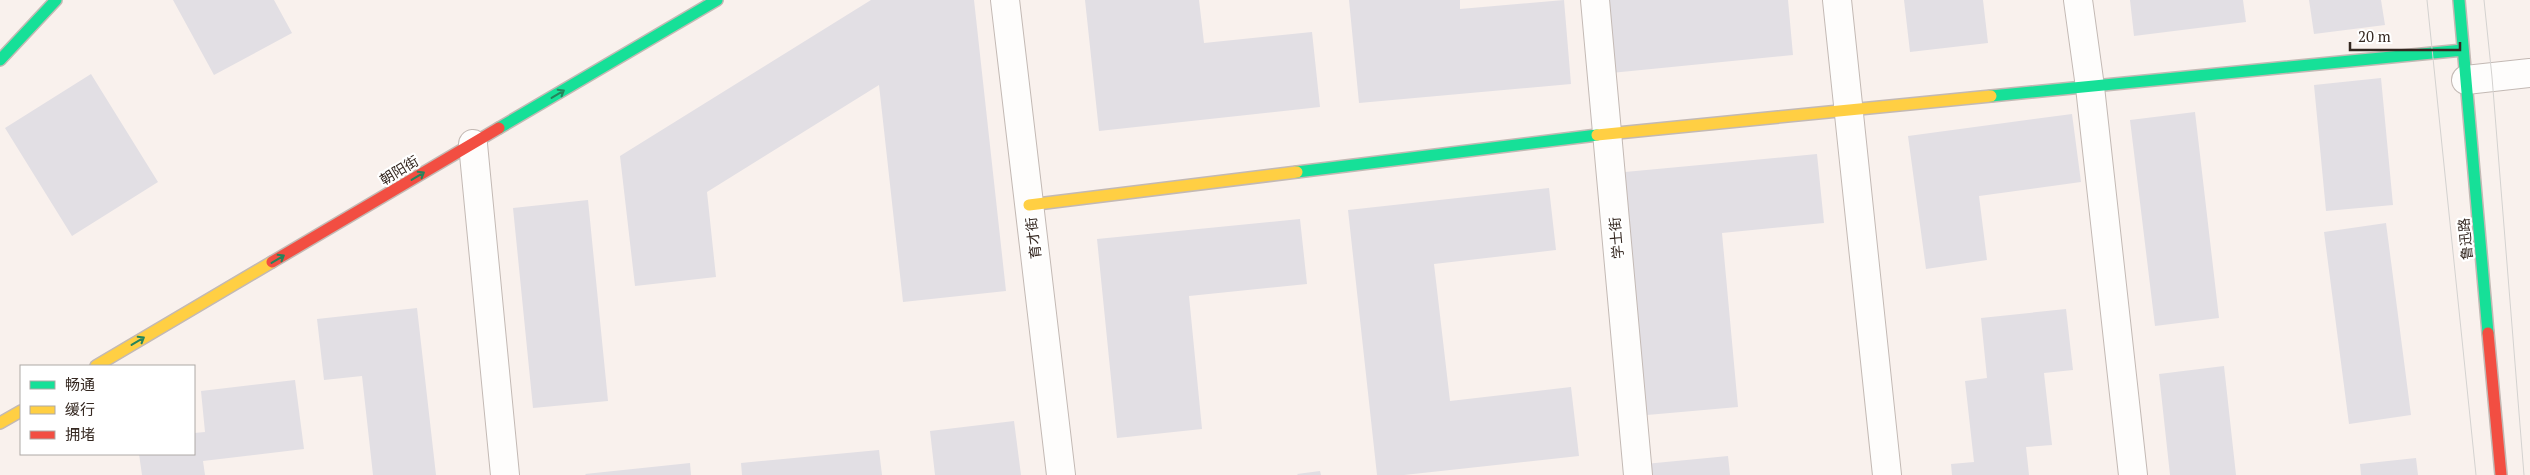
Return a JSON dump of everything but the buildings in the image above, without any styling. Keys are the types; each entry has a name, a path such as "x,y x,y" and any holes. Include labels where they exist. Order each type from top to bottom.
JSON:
{"street":[{"path":"0,60 56,0"},
{"name":"朝阳街","path":"98,365 717,0"},
{"name":"育才街","path":"1005,0 1061,475"},
{"name":"学士街","path":"1595,0 1638,475"},
{"path":"1837,0 1887,475"},
{"path":"2078,0 2090,87 2133,475"},
{"name":"鲁迅路","path":"2459,0 2501,475"},
{"path":"1029,205 1607,134 1849,112 2463,50"},
{"path":"2466,80 2530,73"},
{"path":"473,144 505,475"},
{"path":"0,423 20,412"}],"tram line":[{"path":"2427,0 2476,475"},
{"path":"2484,0 2492,77 2524,475"}],"traffic: fast":[{"path":"0,60 56,0"},
{"path":"499,128 717,0"},
{"path":"2459,0 2488,333"},
{"path":"1991,96 2463,50"},
{"path":"1297,172 1597,135"}],"traffic: slow":[{"path":"1597,135 1991,96"},
{"path":"1029,205 1297,172"},
{"path":"98,365 272,262"},
{"path":"0,423 20,412"}],"traffic: jam":[{"path":"272,262 499,128"},
{"path":"2488,333 2501,475"}]}
